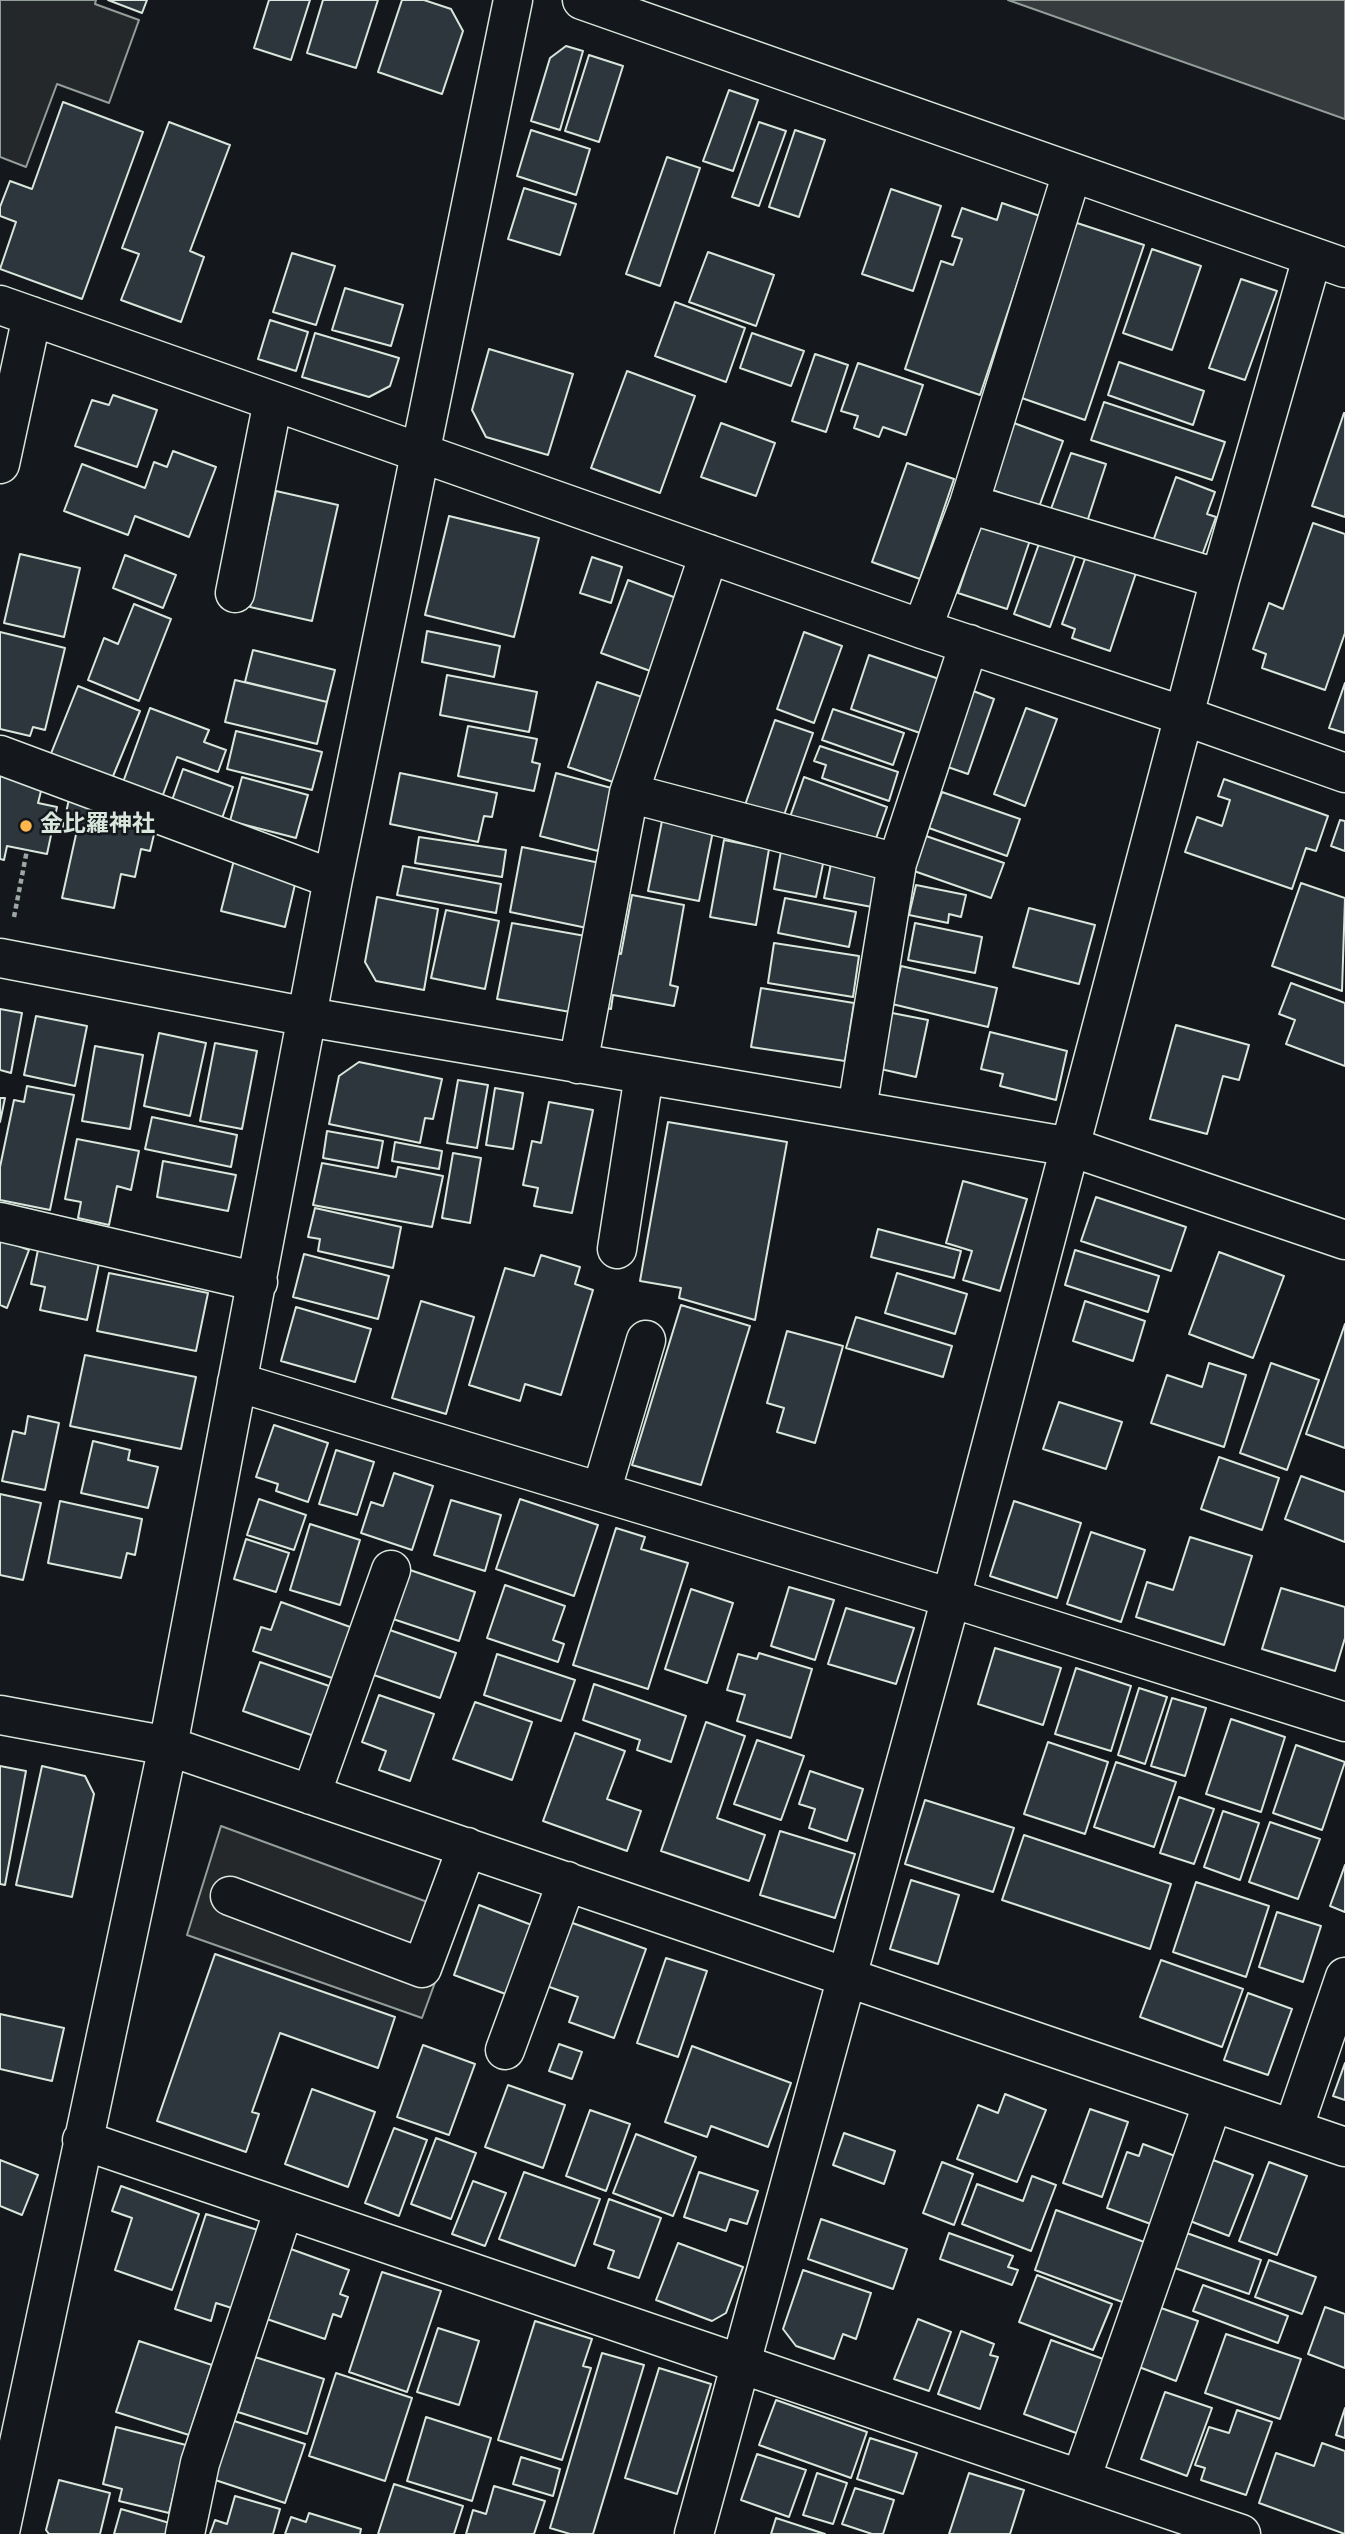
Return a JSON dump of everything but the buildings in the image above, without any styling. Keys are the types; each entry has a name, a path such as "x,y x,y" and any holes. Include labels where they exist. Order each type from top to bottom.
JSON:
{"street":[{"path":"0,2532 168,1746 333,879 423,453 513,0"},
{"path":"582,0 1328,263 1220,579 951,1598 694,2534"},
{"path":"922,629 969,504 1072,173"},
{"path":"0,464 16,310 922,629 1185,716 1345,773"},
{"path":"235,593 273,401"},
{"path":"969,504 1220,579"},
{"path":"578,1064 629,793 709,554"},
{"path":"857,1109 897,863 969,643"},
{"path":"0,755 333,879"},
{"path":"629,793 897,863"},
{"path":"3,958 308,1017 1071,1147 1345,1240"},
{"path":"617,1249 645,1075"},
{"path":"0,1222 258,1282"},
{"path":"601,1492 646,1340"},
{"path":"237,1382 951,1598 1345,1722"},
{"path":"311,1795 391,1570"},
{"path":"0,1715 168,1746 1345,2147"},
{"path":"230,1896 422,1968 467,1847"},
{"path":"505,2050 566,1881"},
{"path":"1293,2129 1345,1977"},
{"path":"1081,2479 1213,2102"},
{"path":"82,2140 1241,2534"},
{"path":"185,2534 200,2463 284,2208"}],"path":[{"path":"3,958 27,850"}],"shaded area":[{"path":"0,0 96,0 95,4 139,20 109,103 57,84 26,167 0,157"},
{"path":"1008,0 1345,0 1345,119"},
{"path":"221,1826 460,1914 422,2018 187,1935"}],"place":[{"name":"金比羅神社","path":"26,826"}]}
